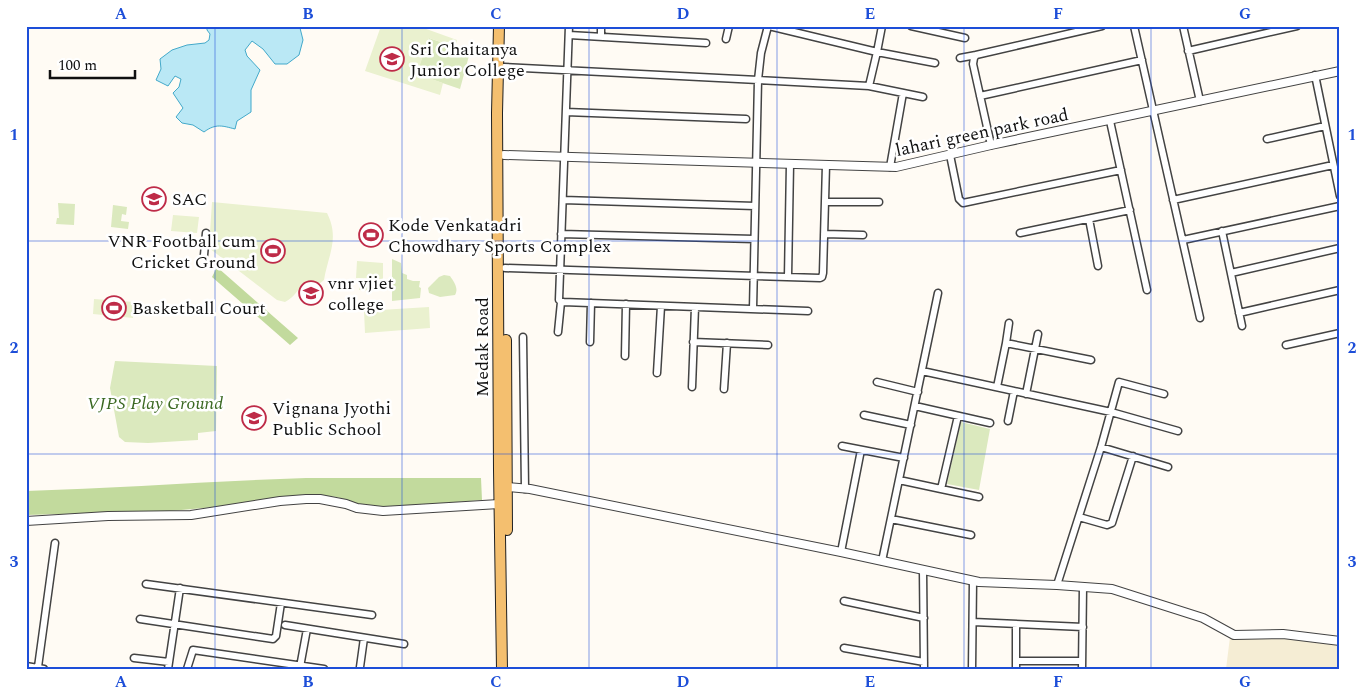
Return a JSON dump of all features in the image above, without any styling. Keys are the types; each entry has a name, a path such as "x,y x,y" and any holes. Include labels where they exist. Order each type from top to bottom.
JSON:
{"main road":[{"name":"Medak Road","path":"499,26 497,113 499,504 508,669"},
{"name":"Medak Road","path":"502,669 507,487 504,155 506,26"}],"street":[{"path":"558,332 561,302 559,297 569,26"},
{"path":"601,26 601,37"},
{"path":"726,39 729,26"},
{"path":"752,309 758,80 761,53 769,26 877,52 935,63"},
{"path":"869,86 882,26"},
{"path":"911,26 965,38"},
{"path":"960,58 1102,26"},
{"path":"1134,26 1200,318"},
{"path":"1183,26 1200,101"},
{"path":"1188,51 1297,26"},
{"path":"569,35 706,43"},
{"path":"976,55 974,64 991,145"},
{"path":"980,96 1142,60"},
{"path":"504,67 869,86 923,97"},
{"name":"lahari green park road","path":"504,155 902,166 991,145 1340,71"},
{"path":"1315,76 1340,196"},
{"path":"890,167 903,93"},
{"path":"566,112 746,119"},
{"path":"1110,121 1147,290"},
{"path":"1267,139 1325,126"},
{"path":"950,155 959,199 963,203 1121,170"},
{"path":"788,277 790,164"},
{"path":"505,268 822,277 826,165"},
{"path":"1174,200 1333,165"},
{"path":"562,200 755,206"},
{"path":"825,202 879,202"},
{"path":"1183,240 1340,206"},
{"path":"1020,233 1130,210"},
{"path":"1089,219 1098,266"},
{"path":"1222,231 1242,326"},
{"path":"204,255 206,233"},
{"path":"561,234 754,239"},
{"path":"824,234 863,235"},
{"path":"1231,273 1340,248"},
{"path":"1239,313 1340,290"},
{"path":"882,562 938,293"},
{"path":"561,302 808,311"},
{"path":"590,342 592,303"},
{"path":"625,356 626,304"},
{"path":"657,373 661,306"},
{"path":"692,387 695,307"},
{"path":"997,387 1009,323"},
{"path":"1286,345 1340,333"},
{"path":"1026,394 1038,334"},
{"path":"522,337 525,489"},
{"path":"693,342 768,345"},
{"path":"724,389 727,343"},
{"path":"1006,343 1091,360"},
{"path":"922,372 1111,412 1178,431"},
{"path":"877,382 918,392"},
{"path":"1057,585 1101,447 1119,382 1164,394"},
{"path":"1008,421 1014,391"},
{"path":"915,406 990,423"},
{"path":"864,415 911,425"},
{"path":"941,489 958,416"},
{"path":"842,446 904,458"},
{"path":"1101,447 1168,467"},
{"path":"841,552 861,450"},
{"path":"1079,517 1106,525 1112,523 1132,456"},
{"path":"899,480 979,497"},
{"path":"507,487 841,552 973,581 1112,589 1197,616 1234,635 1283,634 1340,640"},
{"path":"26,521 108,516 191,515 306,499 320,499 356,508 383,511 499,504"},
{"path":"891,519 971,535"},
{"path":"26,666 41,668 55,542"},
{"path":"844,648 924,665 923,570"},
{"path":"972,669 973,581"},
{"path":"146,584 372,615"},
{"path":"1082,669 1083,586"},
{"path":"134,658 169,665 180,588"},
{"path":"844,601 924,618"},
{"path":"140,619 273,639 276,636 281,603"},
{"path":"973,622 1082,627"},
{"path":"1016,624 1016,669"},
{"path":"285,625 404,644"},
{"path":"300,667 307,629"},
{"path":"360,667 364,638"},
{"path":"187,669 193,650 324,669"},
{"path":"1016,661 1082,661"},
{"path":"1050,661 1050,669"}],"shaded area":[{"path":"1273,635 1340,643 1340,669 1226,669 1230,637"}],"green space":[{"path":"381,26 418,26 457,40 455,47 429,38 417,74 443,83 440,95 365,71"},
{"path":"429,38 470,52 460,89 416,74"},
{"name":"VNR Football cum Cricket Ground","path":"212,202 327,213 331,222 333,239 324,280 319,284 302,287 285,302 277,300 209,248"},
{"path":"58,203 75,204 74,225 56,224 57,218 59,218"},
{"path":"113,205 127,207 126,215 122,214 121,221 129,222 128,229 111,227"},
{"path":"173,215 199,217 197,233 171,231"},
{"path":"392,259 401,263 402,273 407,275 407,279 420,281 420,298 392,301"},
{"path":"357,261 383,263 383,279 356,278"},
{"path":"217,267 298,338 290,345 212,277"},
{"path":"444,275 450,276 454,283 456,287 455,295 440,297 429,293 428,288 439,277"},
{"path":"360,280 378,281 377,291 359,290"},
{"name":"Basketball Court","path":"94,299 134,302 133,318 93,314"},
{"path":"429,307 430,328 365,333 364,311"},
{"name":"VJPS Play Ground","path":"115,361 217,366 216,431 198,433 198,440 148,443 125,442 119,437 110,388"},
{"path":"961,422 990,429 979,490 947,484"},
{"path":"306,478 481,478 482,500 393,507 368,507 337,497 308,494 215,507 170,511 26,515 26,491"}],"water":[{"path":"207,26 301,26 303,40 299,55 287,64 275,64 263,49 252,41 245,50 247,56 260,70 251,90 251,112 237,121 235,129 216,126 204,132 193,125 182,123 176,117 183,108 173,93 179,87 181,79 175,76 168,86 156,80 161,69 160,59 172,50 187,45 205,43 209,40 210,34"}],"place":[{"name":"Sri Chaitanya Junior College","path":"392,59"},
{"name":"SAC","path":"154,199"},
{"name":"Kode Venkatadri Chowdhary Sports Complex","path":"371,235"},
{"name":"VNR Football cum Cricket Ground","path":"273,251"},
{"name":"vnr vjiet college","path":"311,293"},
{"name":"Basketball Court","path":"114,308"},
{"name":"Vignana Jyothi Public School","path":"254,418"}]}
